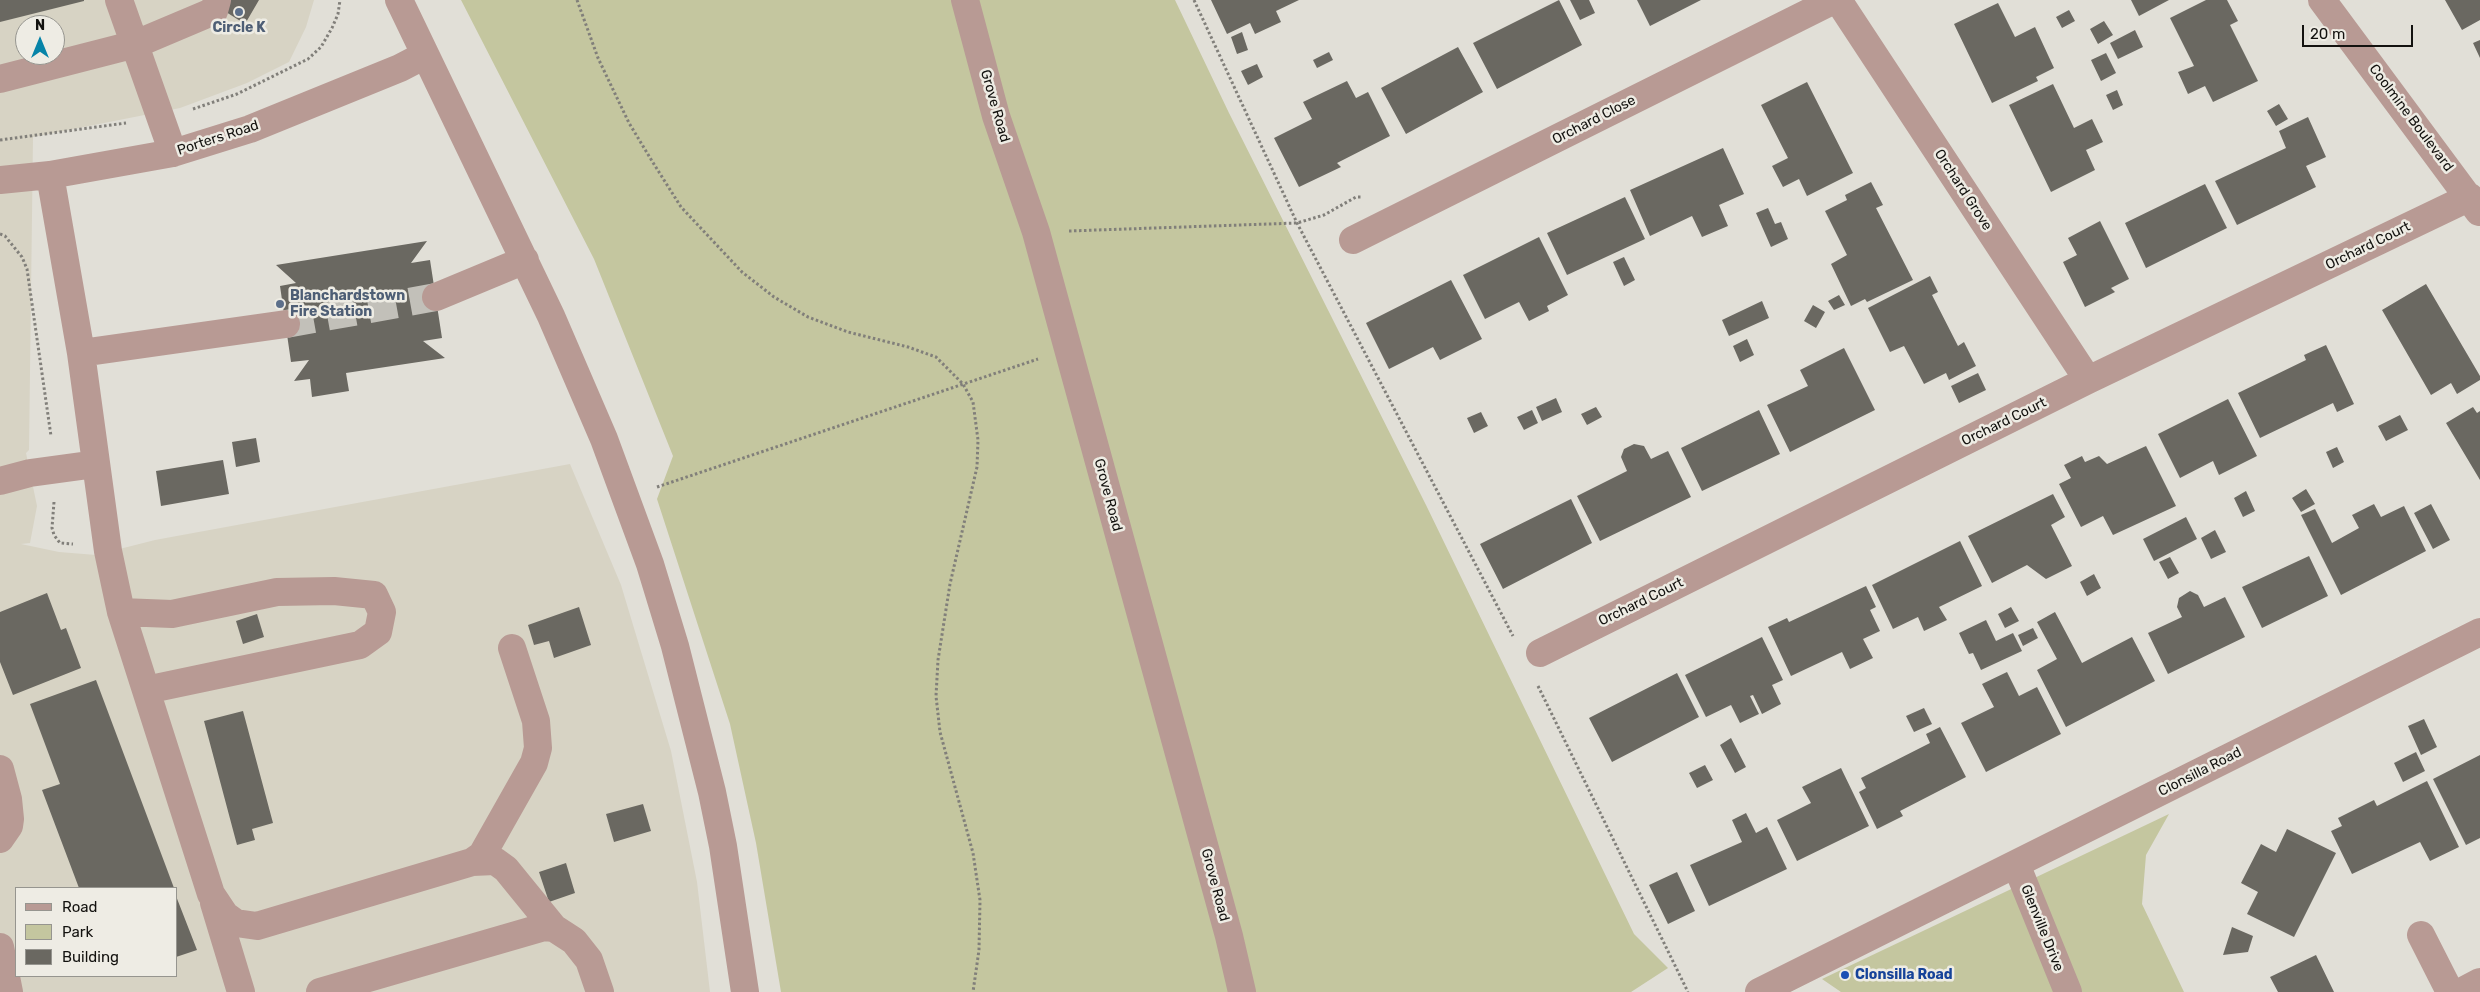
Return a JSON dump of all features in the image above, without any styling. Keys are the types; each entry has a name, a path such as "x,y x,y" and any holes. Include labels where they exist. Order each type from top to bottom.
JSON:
{"street":[{"path":"119,0 136,44 172,153"},
{"path":"0,79 136,44 214,11 217,0"},
{"path":"399,0 524,260 579,380 650,564 675,646 710,782 723,846 745,992"},
{"name":"Grove Road","path":"965,0 996,116 1036,232 1229,936 1242,992"},
{"name":"Orchard Close","path":"1353,240 1834,0"},
{"name":"Orchard Grove","path":"1838,0 2088,380"},
{"name":"Coolmine Boulevard","path":"2322,0 2475,205"},
{"name":"Porters Road","path":"0,180 50,175 172,153 250,129 400,68 425,54"},
{"path":"50,175 81,353 107,549 121,612 242,992"},
{"name":"Orchard Court","path":"1528,648 2088,380 2475,205"},
{"path":"436,297 524,260"},
{"path":"81,353 286,324"},
{"path":"0,481 30,473 96,464"},
{"path":"121,612 172,614 277,592 334,591 374,594 382,612 378,632 360,645 146,690"},
{"name":"Clonsilla Road","path":"1759,992 2480,632"},
{"path":"472,862 482,855 494,838 534,763 538,748 536,721 512,648"},
{"path":"0,769 8,799 10,819 9,826 0,839"},
{"path":"211,894 225,915 236,922 257,926 472,862 495,861 506,869 554,928 574,941 589,960 600,992"},
{"name":"Glenville Drive","path":"2016,864 2068,992"},
{"path":"320,992 396,981 544,928 554,928"},
{"path":"2421,935 2450,992"},
{"path":"0,947 9,992"},
{"path":"2461,992 2480,982"}],"path":[{"path":"577,0 598,58 629,123 652,161 681,206 742,272 774,297 808,317 848,332 908,347 936,357 963,384 972,402 978,440 977,467 950,584 938,660 936,696 940,732 973,853 980,900 979,950 972,992"},
{"path":"1194,0 1297,223 1528,648"},
{"path":"1036,232 1297,223 1324,214 1356,197 1368,197"},
{"path":"0,234 5,236 22,257 27,269 51,434 53,470 52,528 54,535 60,543 107,549"},
{"path":"626,498 1068,349"},
{"path":"1537,684 1688,992"}],"shaded area":[{"path":"0,0 314,0 306,27 289,62 247,83 180,108 33,137 29,450 26,453 37,506 30,543 21,544 59,552 96,555 155,540 570,464 621,585 671,751 697,882 710,992 0,992"}],"green space":[{"path":"461,0 1175,0 1229,113 1426,505 1634,934 1668,968 1631,992 781,992 756,843 730,724 657,499 673,456 594,259"},
{"path":"2169,814 2146,855 2142,904 2184,992 1841,992 1822,979"}],"building":[{"path":"0,0 84,0 28,15 15,15 15,18 0,22"},
{"name":"Circle K","path":"207,0 259,0 245,24"},
{"path":"1211,0 1299,0 1276,11 1281,22 1255,34 1250,23 1227,34"},
{"path":"1559,0 1582,45 1497,89 1473,43"},
{"path":"1570,0 1589,0 1595,13 1580,20"},
{"path":"1637,0 1701,0 1650,26"},
{"path":"2131,0 2169,0 2139,16"},
{"path":"2206,0 2227,0 2238,21 2230,25 2258,81 2213,102 2205,86 2188,94 2178,72 2194,66 2170,18"},
{"path":"2445,0 2480,0 2480,20 2462,30"},
{"path":"1998,3 2015,37 2035,27 2054,68 2036,77 2038,81 1992,103 1954,24"},
{"path":"2069,10 2075,21 2062,28 2056,17"},
{"path":"2104,21 2113,35 2098,44 2090,29"},
{"path":"2135,30 2143,47 2118,59 2110,43"},
{"path":"1242,32 1248,50 1237,54 1231,37"},
{"path":"2480,40 2480,58 2473,43"},
{"path":"1458,47 1483,92 1406,134 1381,88"},
{"path":"1329,52 1333,60 1317,68 1313,60"},
{"path":"2106,53 2116,73 2101,81 2091,60"},
{"path":"1257,64 1263,77 1248,85 1241,71"},
{"path":"1347,81 1356,98 1368,92 1390,136 1337,163 1341,167 1299,187 1274,138 1312,119 1303,102"},
{"path":"1807,82 1853,173 1807,196 1799,179 1783,187 1772,166 1788,158 1761,105"},
{"path":"2053,84 2074,128 2092,119 2103,142 2086,150 2095,170 2051,192 2009,105"},
{"path":"2117,90 2123,105 2113,110 2106,95"},
{"path":"2279,104 2288,119 2276,126 2267,111"},
{"path":"2308,117 2326,157 2306,166 2316,187 2237,225 2215,181 2286,148 2279,131"},
{"path":"1723,148 1744,194 1719,205 1728,226 1702,237 1692,216 1650,236 1630,190"},
{"path":"1871,182 1883,205 1876,208 1913,280 1867,302 1865,299 1851,306 1831,264 1847,255 1825,211 1847,200 1845,195"},
{"path":"2205,184 2227,228 2146,268 2125,223"},
{"path":"1625,197 1645,239 1567,275 1547,233"},
{"path":"1768,208 1775,224 1781,222 1788,239 1771,247 1756,213"},
{"path":"2100,221 2129,279 2111,288 2115,292 2085,307 2063,262 2077,255 2068,238"},
{"path":"1539,237 1568,295 1547,306 1549,311 1529,321 1519,302 1485,319 1463,275"},
{"path":"427,241 411,263 430,260 442,338 423,341 445,358 346,373 349,391 312,397 310,379 294,381 309,360 291,362 280,286 296,283 276,265"},
{"path":"1624,257 1635,280 1624,286 1613,262"},
{"path":"1930,276 1938,292 1932,295 1958,346 1964,342 1976,366 1949,380 1946,373 1924,384 1904,346 1890,352 1868,308"},
{"path":"1451,280 1482,339 1440,360 1433,347 1389,369 1366,323"},
{"path":"2426,284 2480,376 2480,380 2457,394 2451,383 2431,395 2382,310"},
{"path":"1839,295 1845,305 1834,310 1828,301"},
{"path":"1762,301 1769,318 1729,336 1722,320"},
{"path":"1813,305 1825,312 1816,328 1804,321"},
{"path":"1747,339 1754,355 1740,362 1733,346"},
{"path":"2326,345 2354,404 2337,412 2333,403 2260,438 2238,393 2306,360 2304,355"},
{"path":"1844,348 1875,410 1790,452 1767,405 1808,386 1800,370"},
{"path":"1978,373 1986,390 1959,403 1951,386"},
{"path":"1556,398 1562,412 1542,421 1536,407"},
{"path":"2228,399 2257,456 2219,475 2213,461 2180,478 2158,434"},
{"path":"1596,407 1602,417 1587,425 1581,414"},
{"path":"2473,407 2477,413 2480,411 2480,480 2446,423"},
{"path":"1532,410 1538,423 1524,430 1517,417"},
{"path":"1759,410 1780,454 1702,491 1681,448"},
{"path":"1481,412 1488,426 1474,433 1467,418"},
{"path":"2400,415 2408,430 2386,441 2378,426"},
{"path":"256,438 260,462 236,467 232,442"},
{"path":"1634,444 1644,446 1651,459 1668,451 1691,497 1600,541 1577,496 1627,471 1621,457 1624,449"},
{"path":"2146,446 2176,506 2113,535 2103,516 2081,527 2059,484 2071,478 2064,465 2082,456 2085,462 2099,456 2107,464"},
{"path":"2337,447 2344,462 2333,468 2326,452"},
{"path":"223,460 229,494 161,506 156,471"},
{"path":"2306,489 2315,504 2301,512 2292,498"},
{"path":"2246,491 2255,511 2243,517 2234,498"},
{"path":"2053,494 2065,517 2051,525 2072,566 2046,579 2027,565 1992,583 1968,536"},
{"path":"1571,499 1592,543 1503,589 1480,544"},
{"path":"2374,504 2381,517 2404,506 2426,551 2341,595 2301,515 2315,509 2332,543 2359,528 2352,515"},
{"path":"2431,504 2450,540 2433,549 2414,513"},
{"path":"2186,517 2197,539 2154,561 2143,539"},
{"path":"2215,530 2226,552 2211,559 2201,538"},
{"path":"1960,541 1982,586 1939,607 1947,620 1924,631 1918,617 1893,629 1872,585"},
{"path":"2309,556 2328,596 2262,628 2242,587"},
{"path":"2170,557 2179,573 2168,579 2159,562"},
{"path":"2094,574 2101,588 2087,596 2080,582"},
{"path":"1866,586 1876,607 1870,610 1880,631 1863,639 1873,658 1850,669 1842,652 1791,676 1768,627 1787,618 1789,622"},
{"path":"2190,591 2198,595 2204,607 2225,597 2245,637 2168,674 2148,633 2182,617 2177,607 2179,598"},
{"path":"47,593 61,630 66,628 81,668 13,695 0,662 0,612"},
{"path":"579,607 591,645 554,658 549,641 534,645 528,625"},
{"path":"2011,607 2019,621 2005,628 1998,614"},
{"path":"2055,612 2082,663 2132,637 2155,681 2066,727 2037,670 2057,659 2037,622"},
{"path":"257,614 264,637 243,644 236,621"},
{"path":"1986,620 1996,641 2013,633 2022,651 1981,670 1973,653 1969,654 1959,633"},
{"path":"2033,628 2038,638 2023,646 2018,635"},
{"path":"1762,637 1783,680 1772,685 1781,704 1762,714 1753,695 1750,696 1759,714 1740,723 1731,705 1706,717 1685,675"},
{"path":"2007,672 2019,696 2037,687 2061,734 1986,772 1961,723 1994,707 1982,684"},
{"path":"1677,673 1699,717 1612,762 1589,718"},
{"path":"96,680 174,887 79,887 42,790 60,784 30,704"},
{"path":"1924,708 1932,724 1914,732 1906,716"},
{"path":"243,711 273,823 252,829 255,840 237,845 204,721"},
{"path":"2424,719 2437,747 2421,755 2408,726"},
{"path":"1940,727 1966,777 1900,811 1903,816 1877,829 1859,792 1866,788 1861,778 1930,743 1926,734"},
{"path":"1731,738 1746,767 1735,773 1720,745"},
{"path":"2416,752 2425,771 2403,782 2394,763"},
{"path":"2480,755 2480,838 2466,845 2433,779"},
{"path":"1705,765 1713,780 1697,788 1689,773"},
{"path":"1841,768 1869,826 1797,861 1777,820 1811,803 1802,787"},
{"path":"2427,781 2459,847 2430,861 2420,842 2352,874 2331,831 2342,826 2338,818 2374,800 2377,806"},
{"path":"643,804 651,831 614,842 606,814"},
{"path":"1746,813 1756,833 1767,827 1787,869 1709,906 1690,865 1742,842 1732,820"},
{"path":"2287,829 2336,853 2294,937 2247,914 2258,892 2241,883 2261,844 2276,852"},
{"path":"566,863 575,893 549,902 539,872"},
{"path":"1677,872 1695,911 1668,924 1649,885"},
{"path":"178,901 197,950 178,956"},
{"path":"2232,927 2253,936 2248,952 2223,955"},
{"path":"2316,955 2334,992 2278,992 2270,977"}],"tunnel":[{"path":"286,324 436,297"}],"place":[{"name":"Circle K","path":"239,12"},
{"name":"Blanchardstown Fire Station","path":"280,304"},
{"name":"Clonsilla Road","path":"1845,975"}]}
